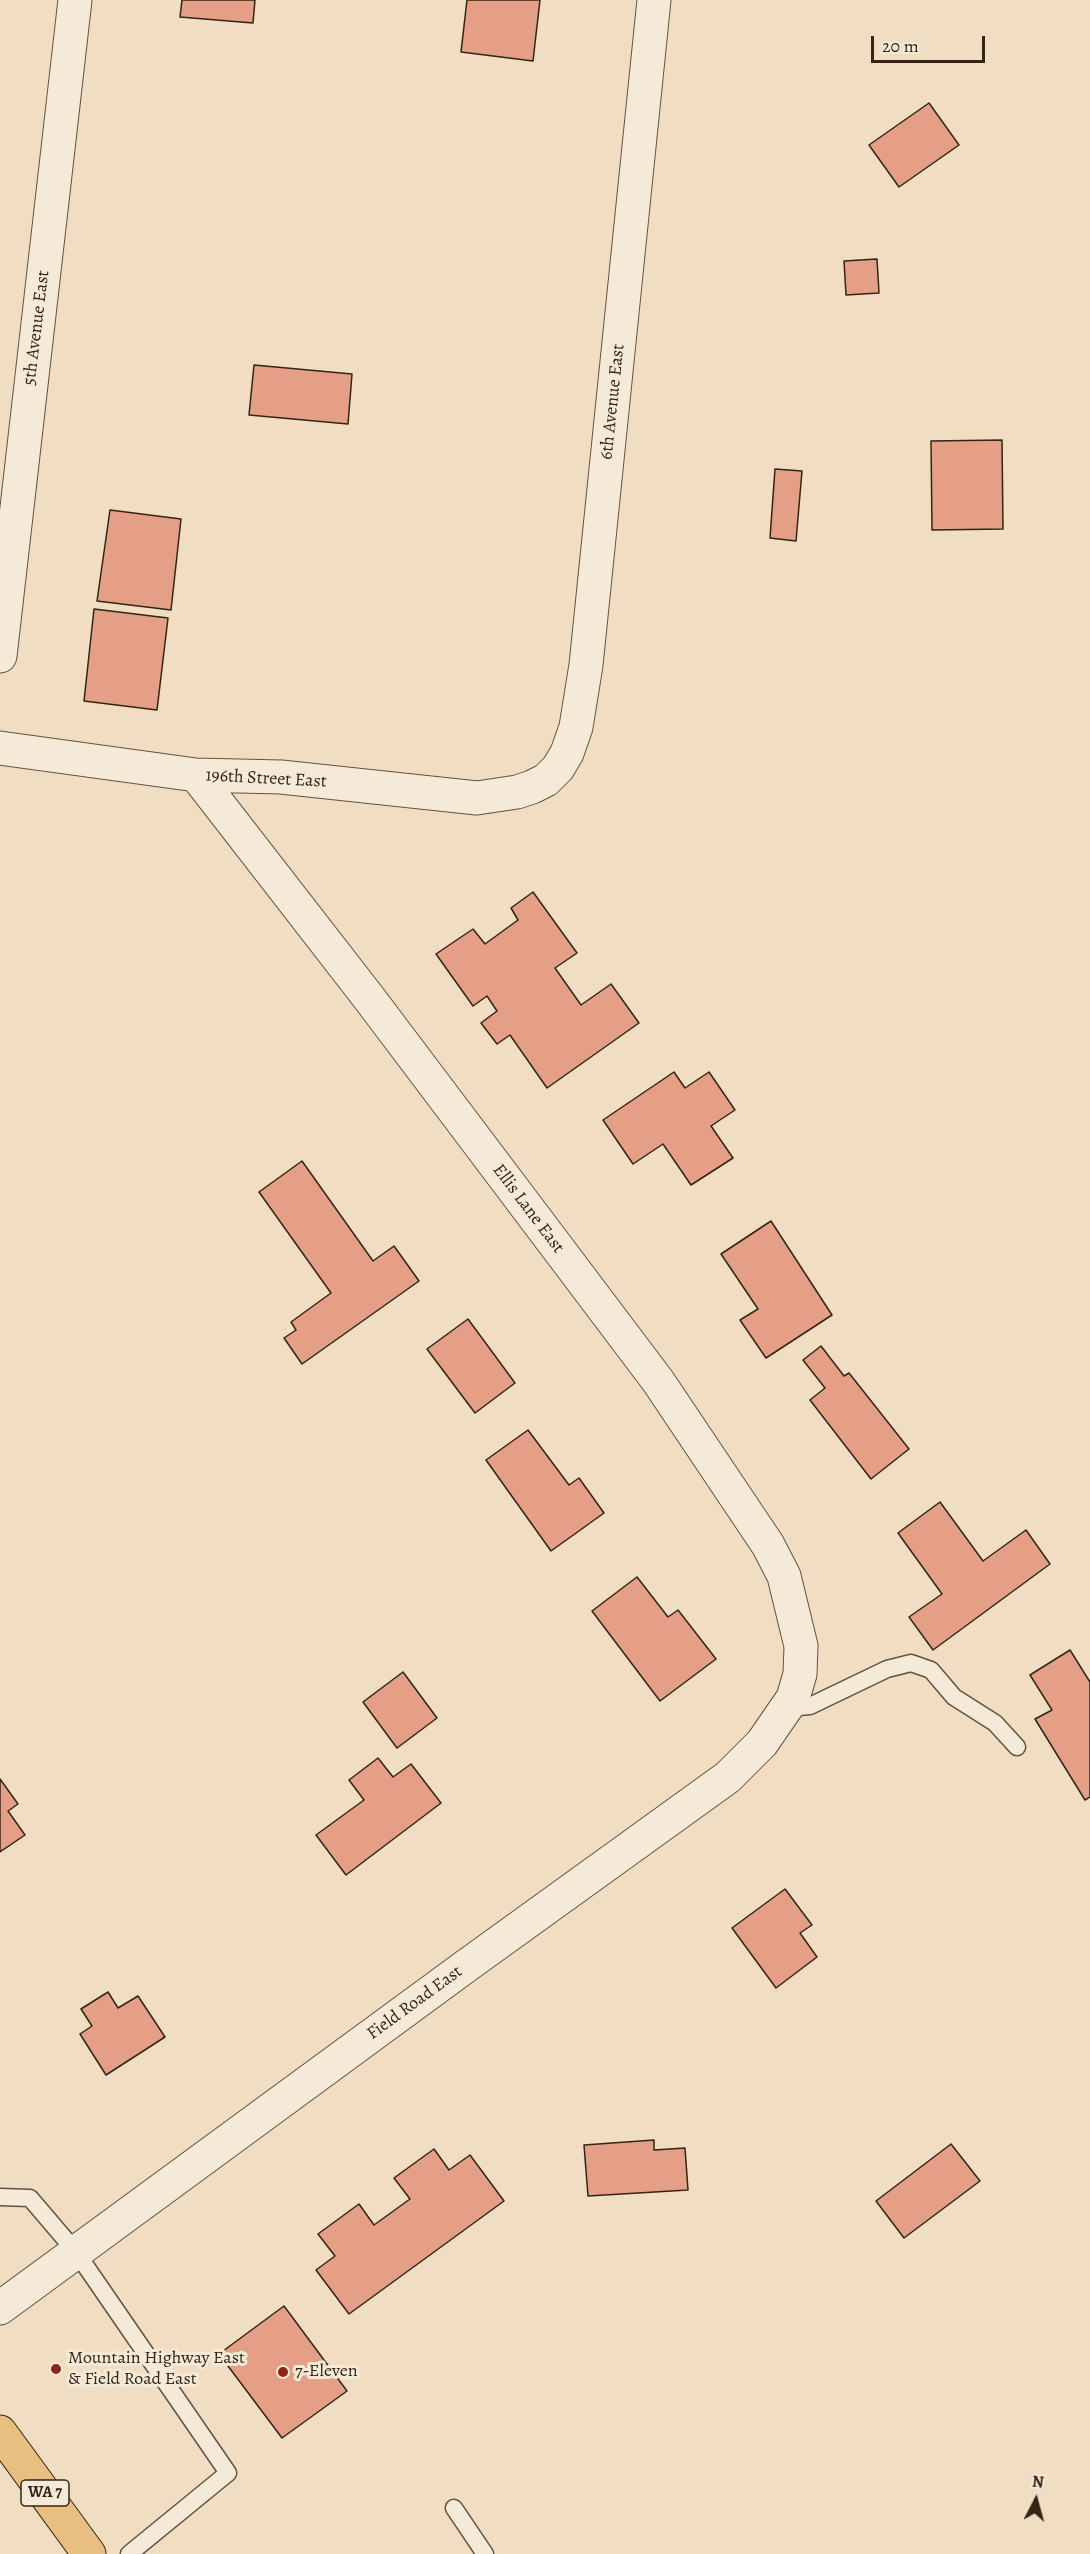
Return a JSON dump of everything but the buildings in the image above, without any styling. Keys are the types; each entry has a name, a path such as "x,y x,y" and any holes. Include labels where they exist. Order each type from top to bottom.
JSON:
{"main road":[{"name":"WA 7","path":"0,2432 89,2554"}],"street":[{"name":"5th Avenue East","path":"0,656 75,0"},
{"name":"6th Avenue East","path":"532,786 546,780 558,768 567,753 576,727 586,665 654,0"},
{"name":"196th Street East","path":"0,748 196,775 281,777 477,798 517,792 532,786"},
{"name":"Ellis Lane East","path":"196,775 369,998 658,1381 762,1535 784,1576 801,1646 800,1674"},
{"name":"Field Road East","path":"0,2308 728,1777 762,1743 787,1708 793,1698 800,1674"}],"lane":[{"path":"787,1708 810,1706 887,1669 911,1663 931,1670 954,1697 995,1723 1017,1746"},
{"path":"0,2197 30,2198 76,2252 228,2473 129,2554"},
{"path":"454,2508 485,2554"}],"place":[{"name":"Mountain Highway East & Field Road East","path":"56,2369"},
{"name":"7-Eleven","path":"283,2372"}]}
